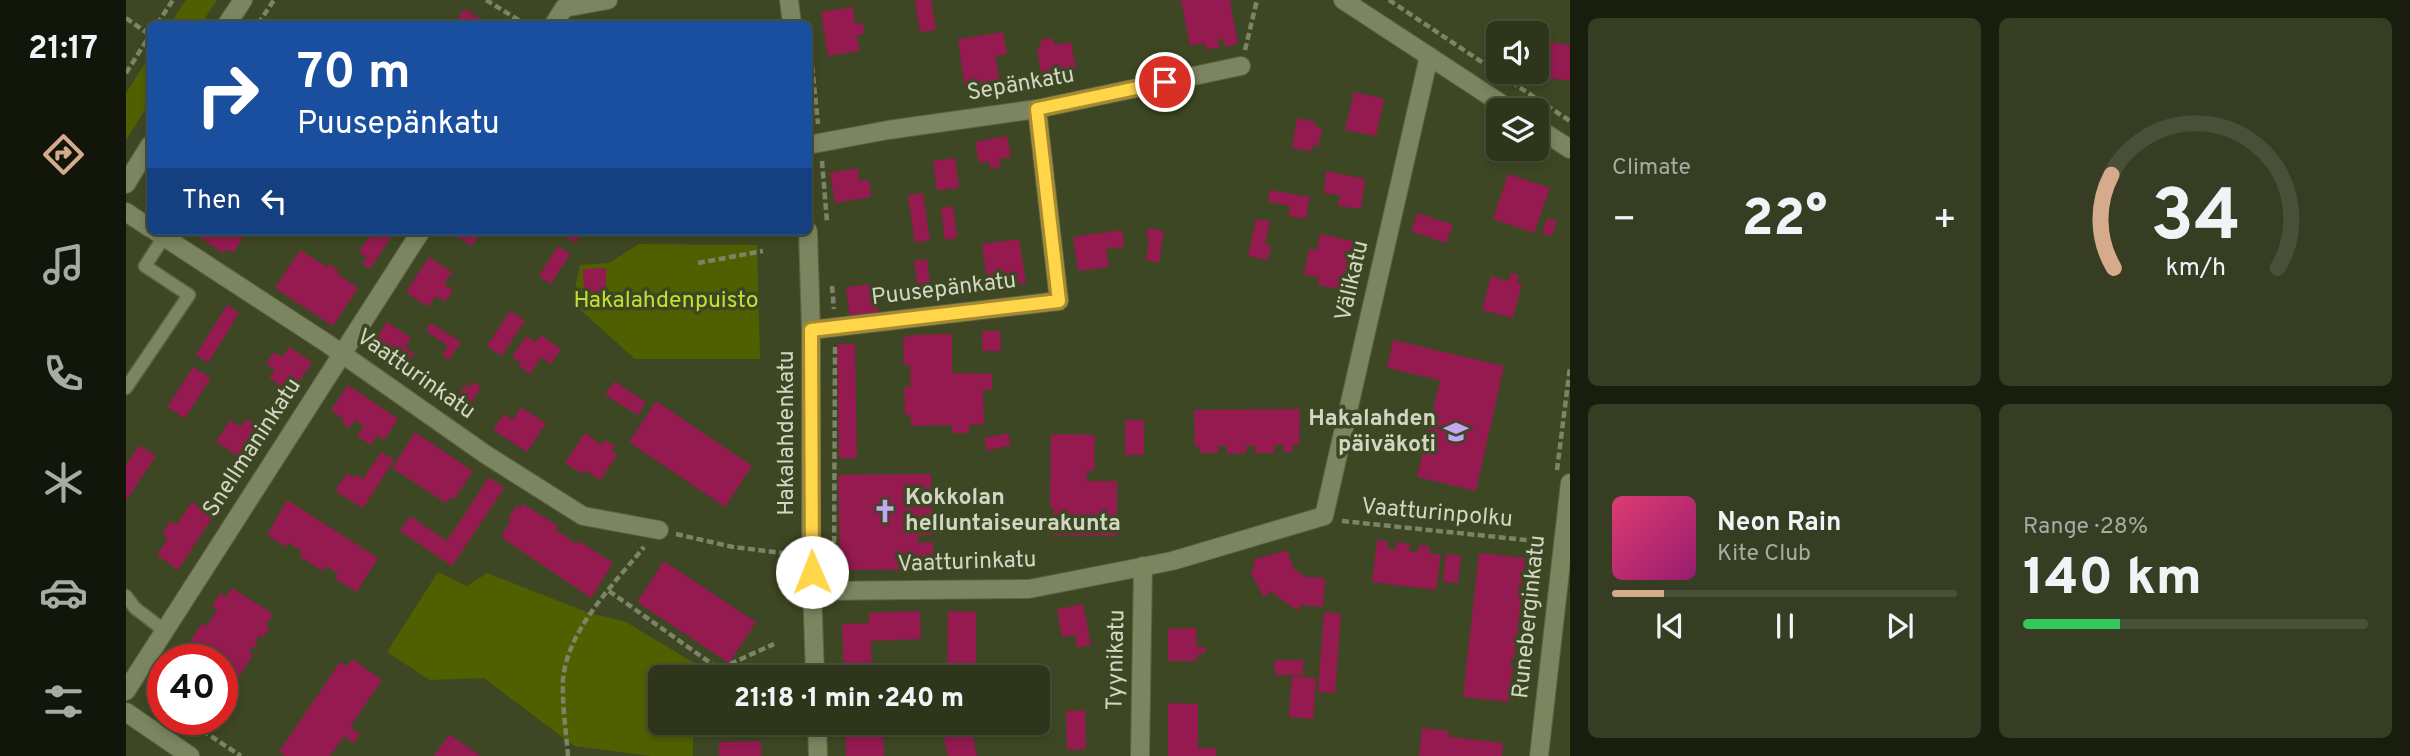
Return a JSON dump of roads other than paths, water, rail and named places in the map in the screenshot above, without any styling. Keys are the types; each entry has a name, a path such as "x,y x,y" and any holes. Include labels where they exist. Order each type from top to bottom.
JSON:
{"street":[{"path":"230,21 243,0"},
{"path":"556,21 564,8 608,0"},
{"path":"789,0 792,21"},
{"path":"1343,0 1492,98"},
{"name":"Välikatu","path":"1324,516 1429,57"},
{"name":"Sepänkatu","path":"812,144 1037,109 1241,66"},
{"name":"Puusepänkatu","path":"811,330 1059,301 1037,109"},
{"path":"1549,135 1570,149"},
{"path":"126,184 147,150"},
{"name":"Vaatturinkatu","path":"126,212 147,226"},
{"name":"Vaatturinkatu","path":"161,235 342,353 485,454 583,516 659,530"},
{"name":"Snellmaninkatu","path":"126,691 418,235"},
{"name":"Hakalahdenkatu","path":"808,235 811,554 816,665"},
{"name":"Runeberginkatu","path":"1539,756 1570,482"},
{"name":"Vaatturinkatu","path":"813,591 1029,589 1217,549 1324,516"},
{"name":"Tyynikatu","path":"1140,756 1143,565"},
{"path":"126,712 190,756"},
{"path":"817,735 818,756"}],"lane":[{"path":"126,388 188,295 145,266 155,235"},
{"path":"126,596 135,608 165,631"}],"place":[{"name":"Hakalahden päiväkoti","path":"1456,432"},
{"name":"Kokkolan helluntaiseurakunta","path":"885,511"}],"park label":[{"name":"Hakalahdenpuisto","path":"666,301"}]}
